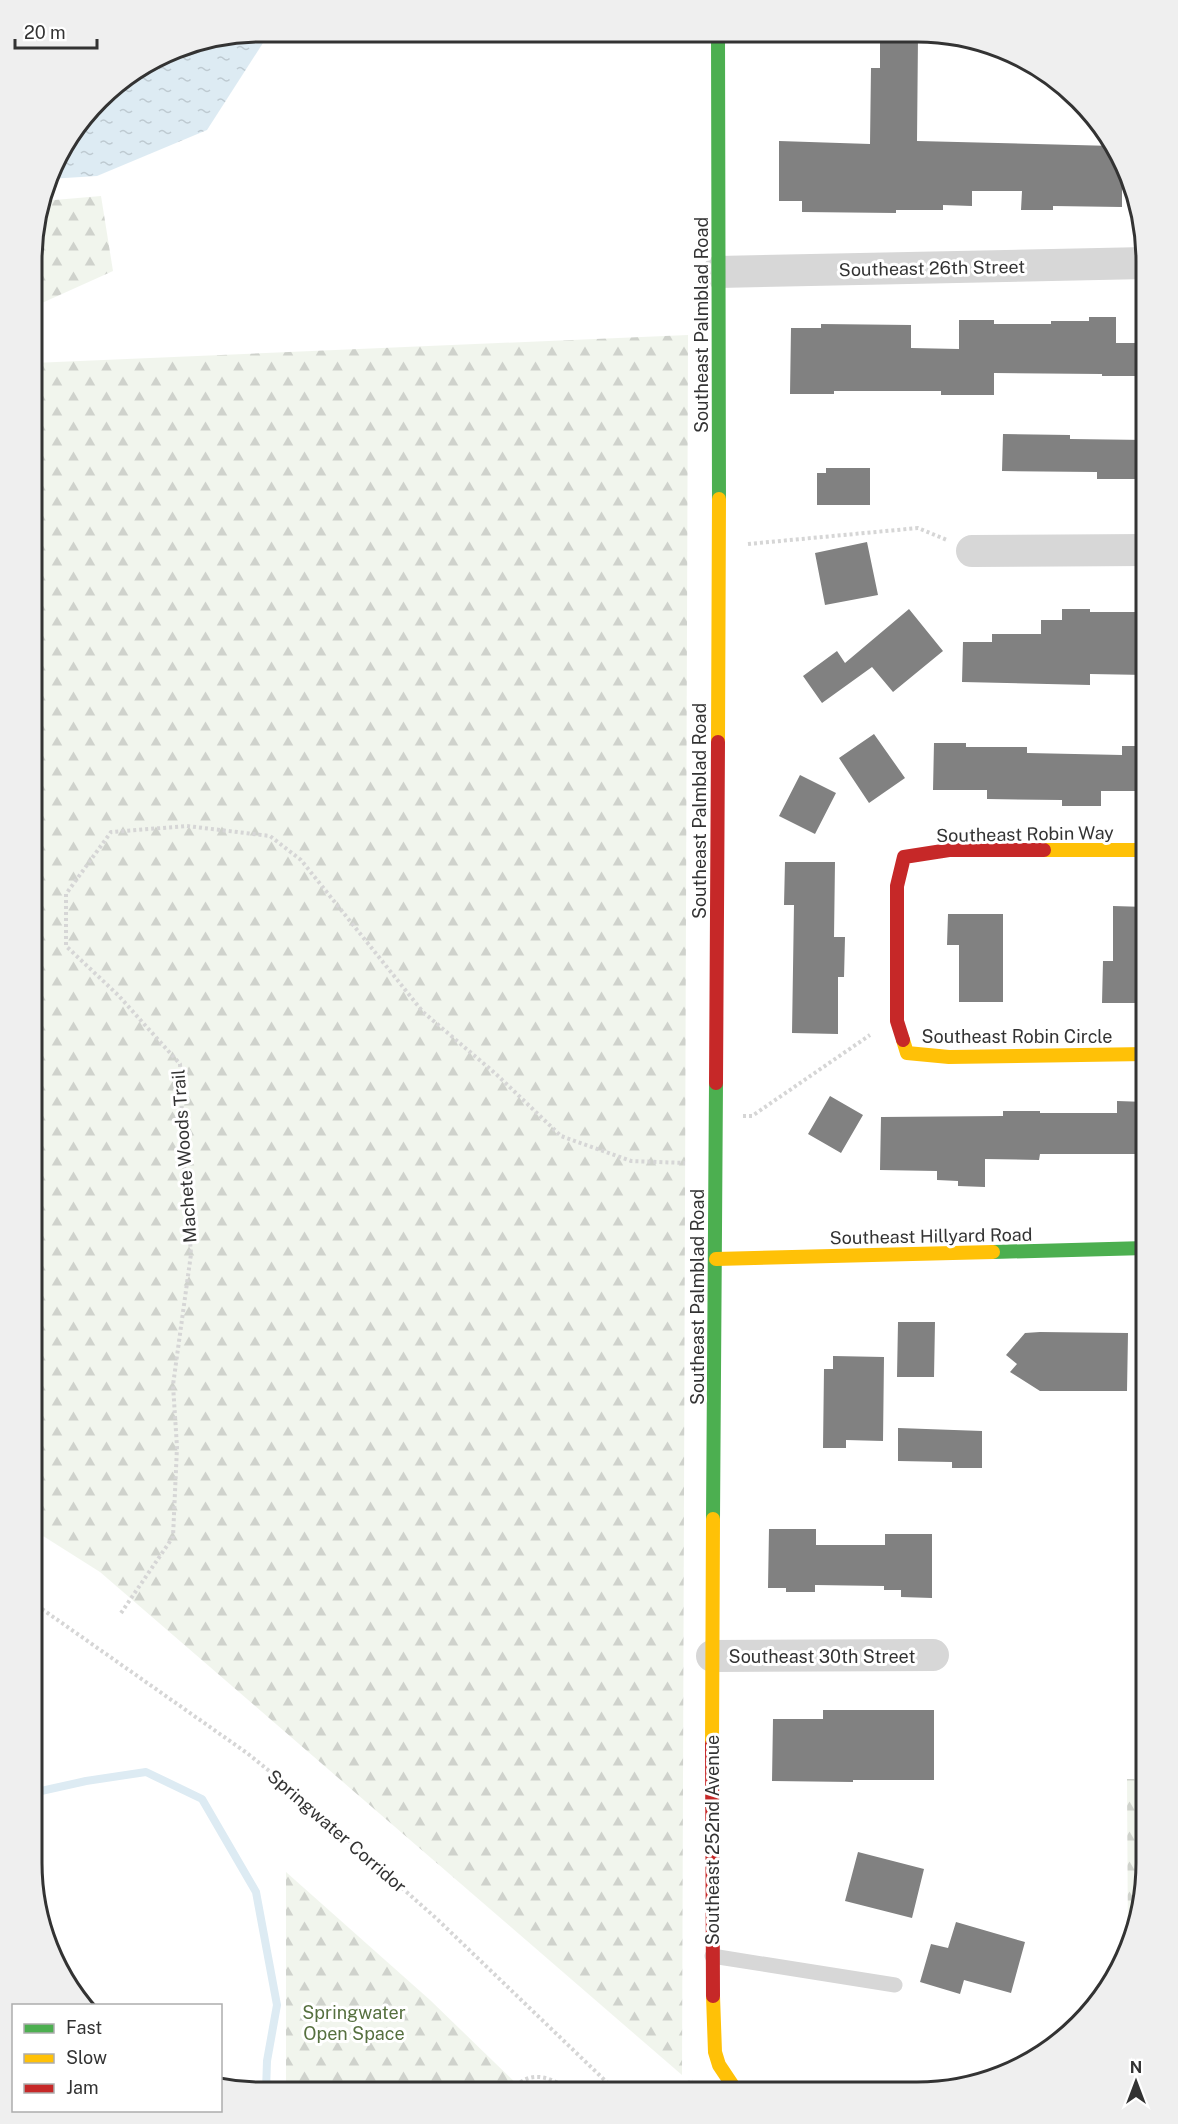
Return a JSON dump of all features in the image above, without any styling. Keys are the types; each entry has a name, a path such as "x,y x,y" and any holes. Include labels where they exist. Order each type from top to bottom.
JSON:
{"street":[{"name":"Southeast Palmblad Road","path":"713,1588 719,544 718,42"},
{"name":"Southeast 26th Street","path":"718,272 1136,263"},
{"path":"972,551 1136,550"},
{"name":"Southeast Robin Way","path":"904,857 949,850 1136,850"},
{"name":"Southeast Robin Circle","path":"904,857 897,886 897,1021 907,1053 949,1057 1136,1054"},
{"name":"Southeast Hillyard Road","path":"716,1259 1136,1248"},
{"name":"Southeast 252nd Avenue","path":"713,1588 712,1956 714,2042 719,2079"},
{"name":"Southeast 30th Street","path":"712,1656 933,1655"}],"lane":[{"path":"712,1956 895,1985"}],"path":[{"path":"719,544 752,544 918,528 972,551"},
{"name":"Machete Woods Trail","path":"121,1613 173,1537 177,1447 173,1385 191,1254 180,1064 118,995 66,946 66,894 111,832 187,825 270,836 302,860 423,1012 496,1074 561,1136 631,1161 716,1164"},
{"path":"716,1115 752,1116 863,1040 897,1021"},
{"name":"Springwater Corridor","path":"42,1609 247,1753 289,1787 445,1926 607,2082"},
{"path":"519,2082 533,2077 558,2082"}],"green space":[{"path":"101,196 113,271 42,303 42,246 50,200"},
{"path":"688,335 682,2075 100,1572 42,1535 42,363"},
{"path":"1127,1779 1136,1779 1136,1878 1128,1923"},
{"name":"Springwater Open Space","path":"286,1872 430,2000 515,2082 286,2082"}],"water":[{"path":"246,42 264,42 207,130 97,176 58,178 71,151 87,128 106,106 128,87 151,71 204,49"}],"building":[{"path":"880,42 918,42 917,141 1103,146 1122,185 1122,207 1053,206 1053,210 1021,210 1022,191 972,191 972,206 943,205 943,210 896,210 896,213 802,212 802,201 779,201 779,141 870,144 871,68 880,68"},
{"path":"1089,317 1116,317 1116,343 1136,343 1136,376 994,373 994,395 941,395 941,391 834,391 834,394 790,394 791,328 821,328 821,324 911,325 911,348 959,349 959,320 994,320 994,324 1089,321"},
{"path":"1003,434 1070,435 1070,439 1136,440 1136,479 1097,479 1097,472 1002,471"},
{"path":"826,468 870,468 870,505 817,505 817,473 826,473"},
{"path":"867,542 878,595 825,605 815,553"},
{"path":"909,609 943,651 893,692 872,667 822,703 803,676 837,651 845,663"},
{"path":"1062,609 1090,609 1090,612 1136,612 1136,675 1090,674 1090,685 962,682 963,642 992,642 992,634 1041,634 1041,620 1062,620"},
{"path":"874,734 905,778 869,803 839,758"},
{"path":"934,743 966,743 966,747 1027,747 1027,753 1122,755 1122,746 1136,746 1136,791 1101,791 1101,806 1062,806 1062,800 987,799 987,790 933,790"},
{"path":"800,775 836,793 815,834 779,816"},
{"path":"785,862 835,862 834,937 845,937 844,977 838,977 838,1034 792,1033 794,905 784,905"},
{"path":"1113,906 1136,907 1136,1003 1102,1003 1103,961 1113,961"},
{"path":"948,914 1003,914 1003,1002 959,1002 959,945 947,945"},
{"path":"830,1096 863,1115 841,1153 808,1134"},
{"path":"1117,1101 1136,1102 1136,1154 1040,1154 1039,1160 985,1159 985,1187 958,1186 958,1181 937,1180 937,1171 880,1170 881,1117 1003,1116 1003,1111 1117,1113"},
{"path":"898,1322 935,1322 934,1377 897,1377"},
{"path":"1025,1333 1128,1333 1127,1391 1040,1391 1010,1372 1017,1364 1006,1355"},
{"path":"833,1356 884,1357 883,1441 846,1440 846,1448 823,1448 824,1369 833,1369"},
{"path":"898,1428 982,1431 982,1468 952,1468 952,1462 898,1461"},
{"path":"769,1529 816,1529 816,1545 885,1545 885,1534 932,1534 932,1598 901,1597 901,1590 884,1590 884,1586 815,1585 815,1592 786,1592 786,1588 768,1588"},
{"path":"823,1710 934,1710 934,1780 772,1781 773,1719 823,1719"},
{"path":"858,1852 924,1869 912,1918 845,1901"},
{"path":"956,1922 1025,1942 1011,1993 964,1980 960,1994 920,1982 931,1944 948,1948"}],"waterway":[{"path":"42,1791 86,1781 146,1772 202,1799 256,1892 277,2005 267,2061 266,2082"}],"traffic: fast":[{"path":"718,42 719,499"},
{"path":"713,1519 716,1083"},
{"path":"993,1252 1136,1248"}],"traffic: slow":[{"path":"718,742 719,499"},
{"path":"1044,850 1136,850"},
{"path":"903,1040 907,1053 949,1057 1136,1054"},
{"path":"716,1259 993,1252"},
{"path":"712,1744 713,1519"},
{"path":"713,1996 715,2052 719,2065 730,2082"}],"traffic: jam":[{"path":"716,1083 718,742"},
{"path":"903,1040 897,1021 897,886 904,857 949,850 1044,850"},
{"path":"712,1744 713,1996"}]}
